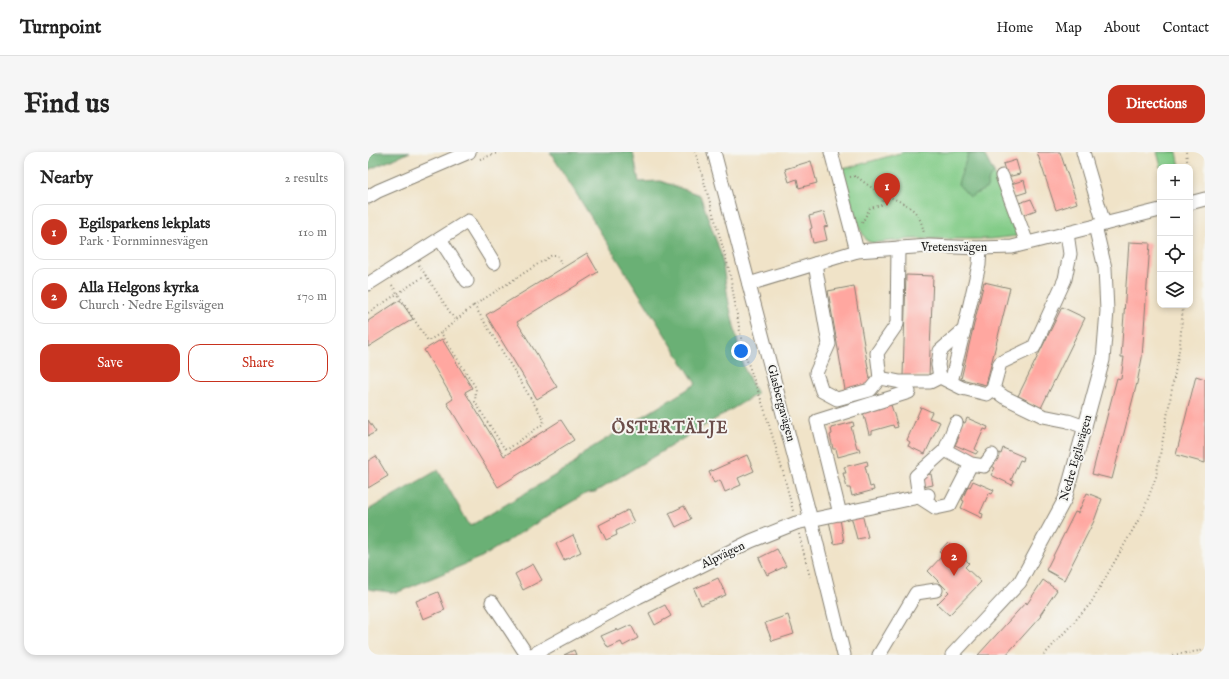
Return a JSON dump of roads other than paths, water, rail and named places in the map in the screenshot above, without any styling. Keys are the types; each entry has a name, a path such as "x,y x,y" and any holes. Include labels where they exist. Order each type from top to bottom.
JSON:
{"street":[{"path":"368,197 378,190 469,152"},
{"name":"Glasbergavägen","path":"714,152 811,520 844,655"},
{"path":"831,152 857,251"},
{"name":"Nedre Egilsvägen","path":"952,655 1020,582 1065,499 1103,360 1107,311 1105,268 1099,225 1083,152"},
{"path":"1002,176 1027,243"},
{"path":"1193,202 1205,199"},
{"name":"Vretensvägen","path":"749,284 857,251 929,246 980,248 1012,247 1157,211"},
{"path":"368,284 468,221 494,262"},
{"path":"964,330 940,351 938,365 945,379 962,388 987,394 993,389 1000,363 1034,348 1065,279 1070,254 1067,233"},
{"path":"440,239 468,281"},
{"path":"815,264 830,344 816,373 822,391 837,399 870,390 880,378 877,353 897,324 898,248"},
{"path":"945,379 964,330 979,265 980,248"},
{"path":"880,378 900,382 930,382 945,379"},
{"path":"993,389 1004,397 1043,416 1068,420 1085,427"},
{"path":"840,514 817,421 908,392"},
{"path":"956,423 945,450 916,476 924,496 936,508 950,505 971,464"},
{"path":"945,450 971,464 984,466 992,455"},
{"name":"Alpvägen","path":"532,655 645,593 751,541 796,523 924,496"},
{"path":"879,655 916,593 936,590"},
{"path":"492,602 527,655"}],"place":[{"name":"Egilsparkens lekplats","path":"887,206"},
{"name":"Alla Helgons kyrka","path":"954,576"}],"district":[{"name":"ÖSTERTÄLJE","path":"670,429"}]}
